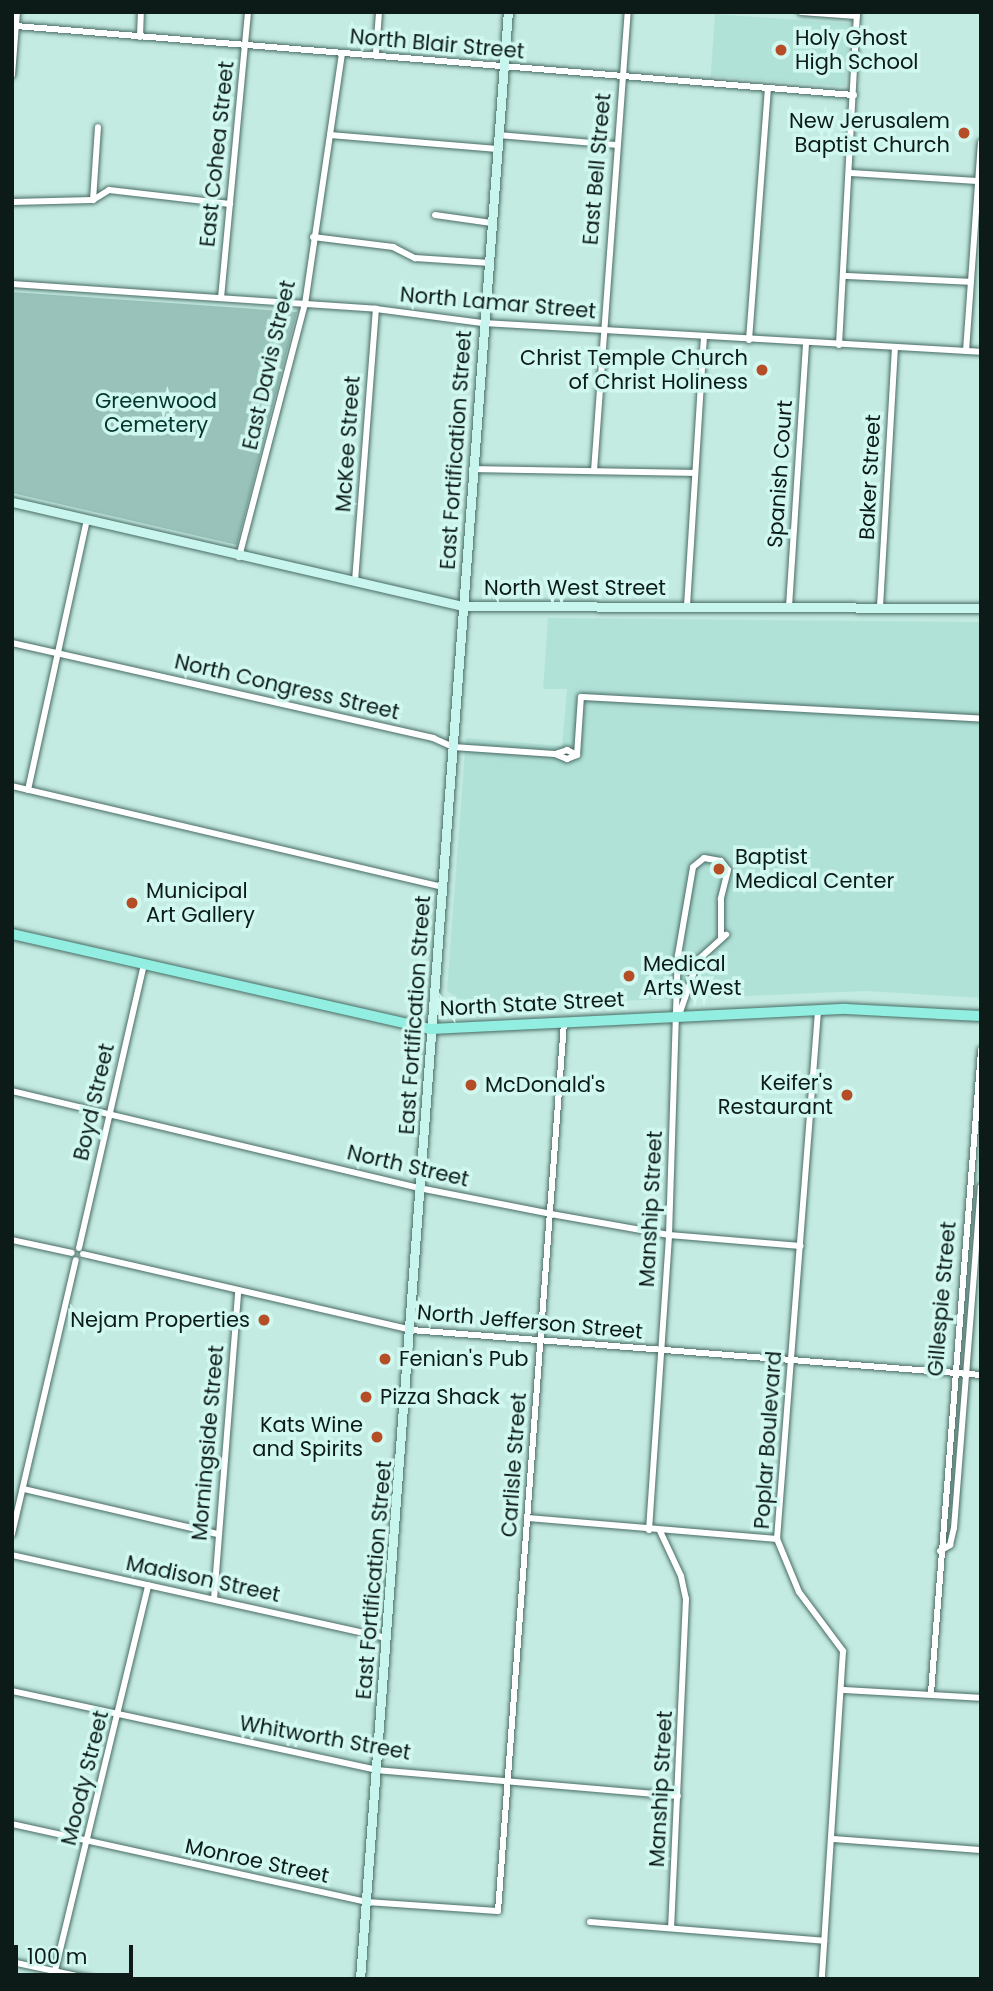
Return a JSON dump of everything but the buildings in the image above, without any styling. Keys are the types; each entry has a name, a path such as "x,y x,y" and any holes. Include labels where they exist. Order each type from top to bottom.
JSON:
{"main road":[{"name":"North State Street","path":"12,934 432,1029 818,1011 981,1016"}],"street":[{"path":"12,75 17,12"},
{"path":"140,37 141,12"},
{"name":"East Cohea Street","path":"221,299 248,12"},
{"path":"376,53 379,12"},
{"name":"East Fortification Street","path":"360,1979 411,1329 482,323 490,263 508,12"},
{"name":"East Bell Street","path":"594,471 602,330 628,12"},
{"path":"801,12 857,14 845,276 839,345"},
{"name":"North Blair Street","path":"16,26 342,54 376,53 503,67 854,95"},
{"name":"East Davis Street","path":"239,557 306,304 313,237 342,54"},
{"path":"749,340 768,89"},
{"path":"93,200 98,127"},
{"path":"330,135 497,149"},
{"path":"498,135 616,145"},
{"path":"966,351 981,143"},
{"path":"850,173 978,181"},
{"path":"12,202 93,200 109,190 230,204"},
{"path":"435,215 491,223"},
{"path":"313,237 393,247 415,258 490,263"},
{"path":"845,276 971,282"},
{"name":"North Lamar Street","path":"12,284 376,309 482,323 981,352"},
{"name":"McKee Street","path":"355,581 376,309"},
{"path":"687,606 704,337"},
{"name":"Spanish Court","path":"789,607 806,343"},
{"name":"Baker Street","path":"880,607 895,348"},
{"path":"472,469 695,472"},
{"name":"North West Street","path":"12,502 239,557 463,606 981,608"},
{"path":"28,790 87,520"},
{"name":"North Congress Street","path":"12,643 433,738 453,747 555,754 567,759 577,755 581,697 981,719"},
{"path":"12,786 441,887"},
{"name":"Manship Street","path":"649,1530 669,1236 679,1016 678,955 694,867 704,858 721,861 728,870 721,899 724,937 692,971 679,1016"},
{"name":"Boyd Street","path":"81,1251 144,964"},
{"name":"Poplar Boulevard","path":"818,1011 777,1539 799,1592 843,1651 843,1690 822,1979"},
{"name":"Carlisle Street","path":"498,1911 564,1021"},
{"name":"Gillespie Street","path":"931,1693 981,1050"},
{"name":"North Street","path":"12,1090 419,1188 669,1236 801,1246"},
{"name":"Gillespie Street","path":"940,1551 947,1548 953,1535 981,1187"},
{"path":"12,1240 72,1252 81,1251"},
{"path":"12,1534 76,1260 81,1251"},
{"name":"North Jefferson Street","path":"81,1251 238,1291 411,1329 981,1375"},
{"path":"72,1252 76,1260"},
{"name":"Morningside Street","path":"214,1598 238,1291"},
{"path":"23,1489 218,1534"},
{"path":"528,1518 777,1539"},
{"name":"Manship Street","path":"660,1531 681,1576 686,1600 671,1928"},
{"name":"Madison Street","path":"12,1555 387,1638"},
{"name":"Moody Street","path":"53,1975 119,1715 148,1585"},
{"path":"843,1690 981,1698"},
{"name":"Whitworth Street","path":"12,1691 376,1770 678,1796"},
{"name":"Monroe Street","path":"12,1824 366,1902 498,1911"},
{"path":"833,1839 981,1850"},
{"path":"590,1922 824,1941"},
{"path":"12,1962 53,1975 91,1979"}],"shaded area":[{"name":"Holy Ghost High School","path":"715,14 850,23 845,86 711,77"},
{"name":"Baptist Medical Center","path":"548,618 981,622 981,998 867,991 471,1007 447,991 466,738 562,746 567,689 543,689"}],"green space":[{"name":"Greenwood Cemetery","path":"12,292 297,312 237,545 12,493"}],"place":[{"name":"Holy Ghost High School","path":"781,50"},
{"name":"New Jerusalem Baptist Church","path":"964,133"},
{"name":"Christ Temple Church of Christ Holiness","path":"762,370"},
{"name":"Baptist Medical Center","path":"719,869"},
{"name":"Municipal Art Gallery","path":"132,903"},
{"name":"Medical Arts West","path":"629,976"},
{"name":"McDonald's","path":"471,1085"},
{"name":"Keifer's Restaurant","path":"847,1095"},
{"name":"Nejam Properties","path":"264,1320"},
{"name":"Fenian's Pub","path":"385,1359"},
{"name":"Pizza Shack","path":"366,1397"},
{"name":"Kats Wine and Spirits","path":"377,1437"}]}
